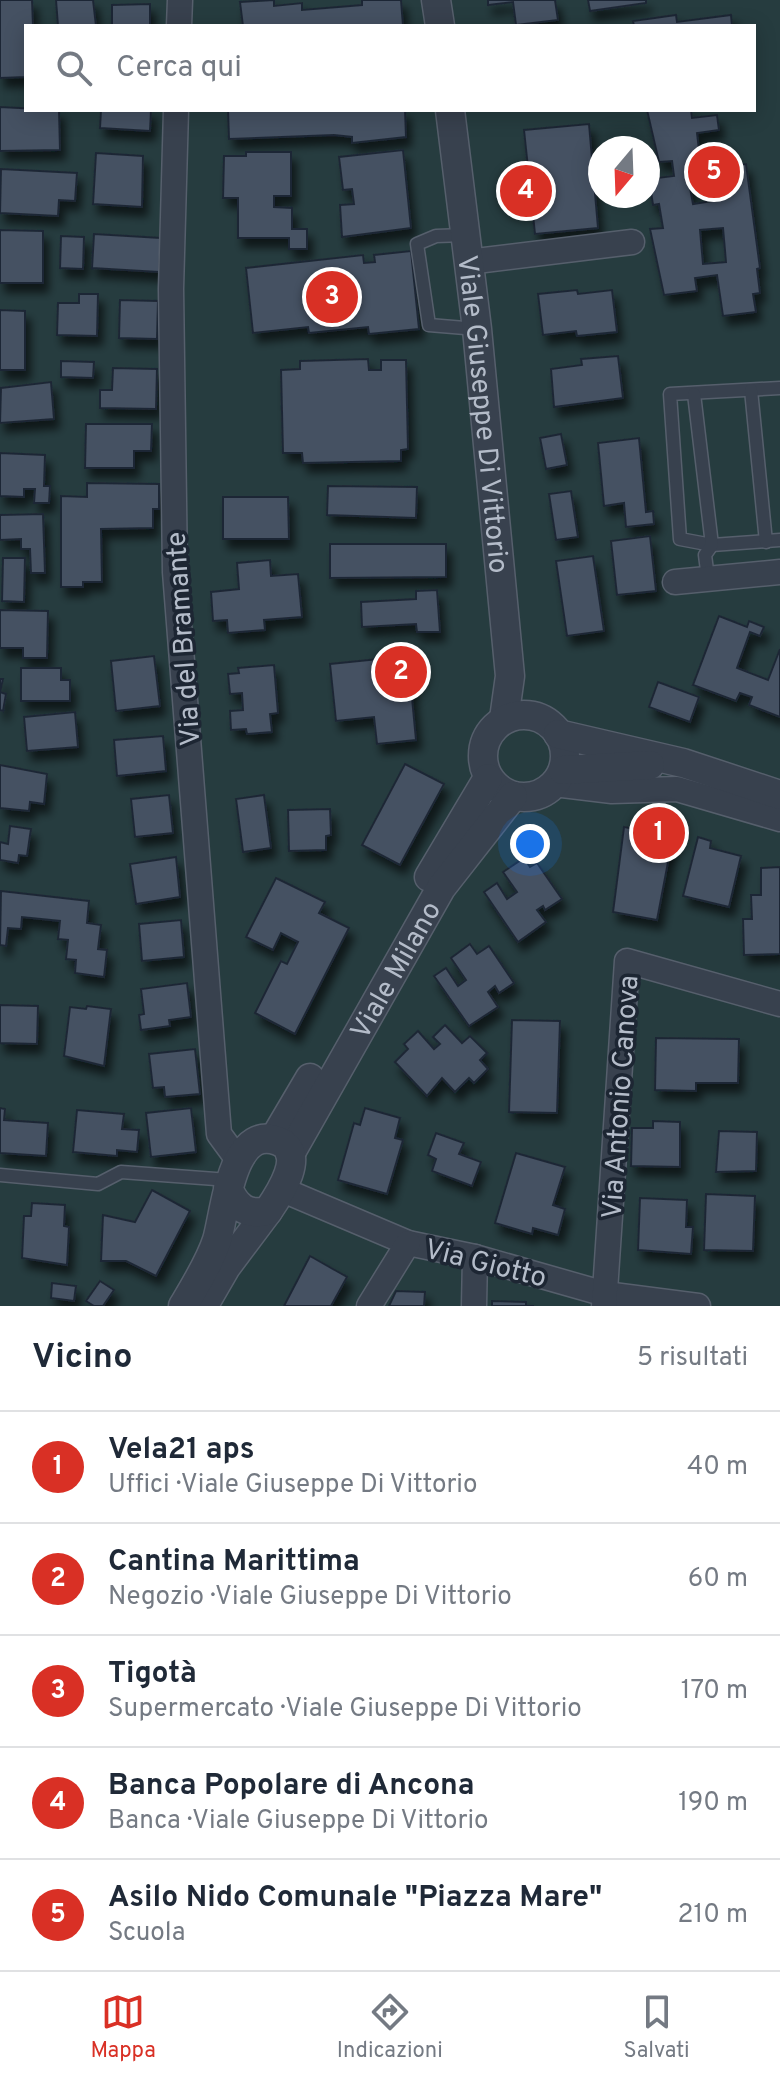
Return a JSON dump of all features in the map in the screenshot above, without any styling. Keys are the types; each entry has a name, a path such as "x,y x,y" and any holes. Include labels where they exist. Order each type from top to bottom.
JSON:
{"street":[{"path":"179,24 180,0"},
{"path":"436,0 440,24"},
{"name":"Via del Bramante","path":"176,112 171,289 175,572 219,1134 231,1176"},
{"name":"Viale Giuseppe Di Vittorio","path":"450,112 477,329 510,676 504,719"},
{"path":"467,248 632,242"},
{"path":"675,582 780,572"},
{"path":"528,715 550,725 558,734 565,758 558,777 535,796 513,796 488,778 482,752 486,739 504,719 528,715"},
{"path":"558,734 683,763 780,795"},
{"path":"558,777 683,763"},
{"path":"558,777 612,791 677,789 780,819"},
{"name":"Viale Milano","path":"204,1306 226,1267 276,1200 282,1147 488,778"},
{"name":"Viale Milano","path":"282,1147 441,888 513,796"},
{"name":"Via Antonio Canova","path":"605,1300 627,961 780,1004"},
{"path":"183,1306 217,1242 231,1176 255,1142 282,1147"},
{"path":"231,1176 242,1209 254,1215 276,1200"},
{"name":"Via Giotto","path":"276,1200 408,1243 475,1257 605,1300 698,1306"},
{"path":"369,1306 408,1243"},
{"path":"474,1306 475,1257"}],"lane":[{"path":"467,248 436,236 417,244 429,325 477,329"},
{"path":"780,388 670,394 680,539 712,545 780,540"},
{"path":"751,390 766,542"},
{"path":"694,394 712,545 705,555 708,578"},
{"path":"0,1175 98,1184 121,1172 231,1176"}],"green space":[{"path":"0,0 780,0 780,1306 0,1306"}],"building":[{"path":"0,0 32,0 33,24 24,24 24,77 0,78"},
{"path":"56,0 93,0 96,24 58,24"},
{"path":"274,0 274,6 302,3 302,10 362,5 362,0 401,0 403,24 243,24 240,2"},
{"path":"488,0 555,0 558,20 516,24 513,2 488,5"},
{"path":"588,0 646,0 646,3 590,11"},
{"path":"150,4 150,24 112,24 112,5"},
{"path":"676,15 677,22 731,15 732,24 634,24 633,21"},
{"path":"0,107 24,108 24,112 59,112 60,150 0,151"},
{"path":"101,112 151,112 150,131 100,128"},
{"path":"228,112 405,112 406,137 352,143 352,137 334,135 229,139"},
{"path":"647,112 691,112 692,118 717,115 719,130 697,133 700,158 727,154 729,166 746,164 760,268 757,269 760,293 753,294 756,312 723,316 717,275 695,278 697,291 664,295 650,229 663,228 660,178 674,176 672,161 660,162 660,136 653,136","holes":["715,173 719,200 693,204 688,177","723,228 726,262 703,264 700,230"]},
{"path":"589,124 588,208 596,208 598,228 535,234 524,130"},
{"path":"403,150 411,228 342,237 340,205 354,204 352,189 343,190 339,157"},
{"path":"246,152 291,152 291,196 274,196 274,207 292,208 292,229 307,229 307,249 289,249 289,238 238,238 238,198 223,198 224,156 246,156"},
{"path":"96,153 143,156 142,207 93,204"},
{"path":"1,169 77,173 75,201 59,200 58,216 0,213"},
{"path":"0,230 43,231 43,283 0,283"},
{"path":"94,234 161,238 159,272 92,268"},
{"path":"61,236 84,237 83,269 60,268"},
{"path":"411,251 419,329 369,334 368,327 309,333 308,327 253,333 246,268 363,255 364,263 375,262 374,255"},
{"path":"577,290 578,294 612,290 617,332 577,336 576,331 543,335 538,294"},
{"path":"79,294 98,294 97,336 57,335 58,303 79,303"},
{"path":"120,300 158,301 157,339 119,338"},
{"path":"0,310 25,311 25,370 0,370"},
{"path":"618,356 623,398 554,407 551,369 582,365 581,359"},
{"path":"368,359 369,370 381,370 381,360 406,360 408,449 401,450 401,461 303,463 302,453 283,453 281,370 300,369 300,361"},
{"path":"61,361 94,362 93,378 61,377"},
{"path":"113,368 157,369 156,409 100,408 100,390 112,390"},
{"path":"51,382 54,419 0,423 1,388"},
{"path":"86,424 152,424 151,451 134,451 134,468 85,468"},
{"path":"561,434 567,465 546,469 540,438"},
{"path":"639,438 646,512 653,511 654,524 626,527 624,503 604,506 598,443"},
{"path":"0,453 45,455 44,486 50,486 49,503 34,503 35,489 24,489 24,497 0,496"},
{"path":"87,483 159,484 159,509 153,509 153,528 101,529 102,582 83,582 83,587 61,587 61,496 87,497"},
{"path":"328,486 417,487 416,518 327,515"},
{"path":"571,491 578,537 556,540 549,494"},
{"path":"223,497 288,497 289,539 223,539"},
{"path":"43,514 45,573 31,573 30,549 21,549 21,539 0,540 0,515"},
{"path":"650,536 656,591 617,595 611,541"},
{"path":"330,544 446,544 446,577 330,578"},
{"path":"593,556 604,631 567,636 556,561"},
{"path":"3,558 25,558 24,602 2,601"},
{"path":"270,560 271,576 298,574 302,617 264,620 265,630 228,633 227,620 213,621 211,592 239,589 237,563"},
{"path":"437,590 440,632 417,632 416,624 362,627 361,602 416,599 416,591"},
{"path":"0,610 48,611 47,658 23,658 23,648 0,648"},
{"path":"719,616 747,627 749,621 764,627 760,636 750,632 737,668 768,680 780,649 780,717 749,705 752,697 740,693 736,701 693,685"},
{"path":"154,656 160,706 116,711 111,661"},
{"path":"408,656 416,740 377,744 374,717 336,721 330,664"},
{"path":"274,665 278,713 270,714 272,732 247,734 246,729 231,730 230,711 243,710 242,693 230,694 228,674 239,673 238,668"},
{"path":"21,668 61,668 61,680 70,680 70,701 21,701"},
{"path":"658,682 699,697 690,722 649,707"},
{"path":"0,692 6,694 3,711 0,710"},
{"path":"75,712 78,747 27,751 24,717"},
{"path":"163,736 166,771 117,776 114,740"},
{"path":"405,764 444,784 400,865 362,845"},
{"path":"0,765 47,774 44,804 30,802 29,811 0,808"},
{"path":"169,795 173,833 135,837 131,799"},
{"path":"264,795 271,848 243,852 236,799"},
{"path":"330,809 331,835 326,836 326,850 289,851 288,810"},
{"path":"10,826 31,829 27,856 19,855 18,863 0,860 0,842 8,844"},
{"path":"624,827 673,836 657,920 613,912"},
{"path":"698,837 711,841 710,848 741,856 729,907 683,896"},
{"path":"176,857 180,897 136,904 130,864"},
{"path":"524,858 530,867 537,863 562,899 545,910 543,906 537,910 546,922 518,942 484,892 497,883 507,899 517,892 503,872"},
{"path":"780,867 780,954 744,955 743,919 752,919 751,895 761,895 761,868"},
{"path":"276,878 325,902 319,913 349,928 295,1034 255,1013 281,961 287,964 298,942 281,933 273,950 246,937"},
{"path":"1,891 89,901 87,923 101,925 98,949 107,950 104,977 75,973 76,960 66,959 68,940 58,939 60,921 22,917 21,929 8,928 6,946 0,945"},
{"path":"181,920 184,957 142,961 139,924"},
{"path":"470,944 477,954 489,946 514,983 499,993 495,986 488,992 498,1007 469,1026 434,976 446,968 458,986 466,980 451,958"},
{"path":"187,983 191,1017 169,1020 170,1026 141,1030 139,1015 144,1014 141,989"},
{"path":"0,1005 38,1006 37,1044 0,1043"},
{"path":"87,1006 111,1009 104,1066 64,1056 70,1007 86,1009"},
{"path":"512,1020 560,1021 557,1113 509,1112"},
{"path":"445,1025 462,1043 470,1036 487,1053 480,1060 488,1069 474,1083 469,1078 455,1092 442,1078 427,1096 395,1062 408,1049 404,1044 418,1031 434,1049 440,1044 433,1037"},
{"path":"656,1038 739,1039 738,1083 696,1083 696,1091 655,1090"},
{"path":"195,1049 200,1094 165,1097 164,1087 153,1088 149,1054"},
{"path":"0,1108 5,1109 4,1120 48,1123 46,1156 0,1153"},
{"path":"191,1108 196,1152 151,1157 146,1113"},
{"path":"365,1108 400,1118 395,1138 403,1140 387,1194 338,1180 354,1123 360,1125"},
{"path":"77,1110 124,1114 122,1129 139,1130 137,1152 117,1150 117,1156 73,1152"},
{"path":"653,1121 680,1122 680,1167 631,1166 632,1128 653,1128"},
{"path":"719,1131 757,1132 756,1171 716,1172"},
{"path":"436,1133 464,1143 459,1154 481,1162 472,1186 432,1171 436,1159 428,1155"},
{"path":"516,1153 565,1167 553,1205 565,1209 558,1235 533,1228 532,1234 495,1223"},
{"path":"152,1190 190,1211 156,1276 126,1261 101,1261 103,1215 135,1222"},
{"path":"706,1194 755,1196 753,1251 704,1250"},
{"path":"640,1198 687,1200 686,1227 693,1227 691,1254 638,1250"},
{"path":"32,1203 65,1205 64,1226 69,1227 67,1265 22,1258 24,1216 31,1216"},
{"path":"310,1256 347,1277 331,1306 284,1306"},
{"path":"100,1281 114,1290 103,1306 94,1306 86,1301"},
{"path":"52,1283 76,1286 74,1301 51,1298"},
{"path":"396,1291 425,1292 424,1306 389,1306"},
{"path":"492,1301 526,1302 526,1306 492,1306"}],"place":[{"name":"Asilo Nido Comunale \"Piazza Mare\"","path":"714,172"},
{"name":"Banca Popolare di Ancona","path":"526,191"},
{"name":"Tigotà","path":"332,297"},
{"name":"Cantina Marittima","path":"401,672"},
{"name":"Vela21 aps","path":"659,833"}]}
